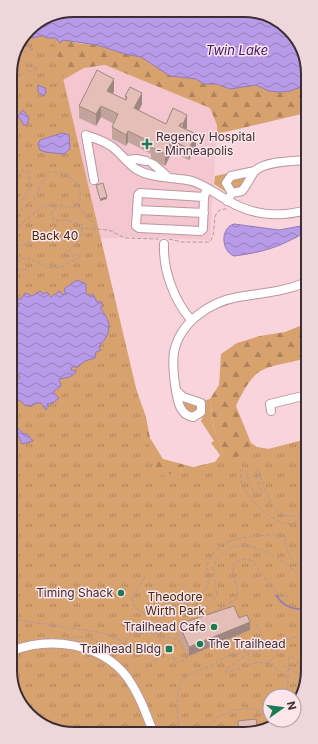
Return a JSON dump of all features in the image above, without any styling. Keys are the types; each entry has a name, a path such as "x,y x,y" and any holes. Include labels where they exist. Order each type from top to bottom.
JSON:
{"street":[{"path":"94,180 86,135 110,145 135,168 147,174 158,177 192,181 218,194 228,201 251,211 270,214 289,214 301,211"},
{"path":"127,160 136,159 149,162 168,177"},
{"path":"232,193 226,183 231,176 255,171 274,163 301,160"},
{"path":"232,193 242,191 255,171"},
{"path":"204,197 140,193 138,195 136,226 139,228 203,230 204,197 207,188"},
{"path":"228,201 232,193"},
{"path":"137,210 204,213"},
{"path":"164,244 164,259 174,291 182,307 192,320"},
{"path":"176,390 174,353 179,337 192,320 207,309 226,300 276,292 301,284"},
{"path":"271,411 270,404 301,396"},
{"path":"17,650 30,646 58,644 83,648 103,657 120,670 132,685 145,710 151,727"}],"path":[{"path":"21,53 34,49 25,46"},
{"path":"17,74 38,70 19,59"},
{"path":"17,174 24,170 27,171 30,176 29,190 17,203"},
{"path":"17,214 35,199 42,182 49,172 71,176 80,189 78,206 99,229"},
{"path":"58,205 52,211 52,218 57,221 65,220 82,225 83,228"},
{"path":"17,226 28,216 45,206 78,206"},
{"path":"17,246 51,237 67,236 80,228 109,230 125,238 168,239 205,243 209,242 212,238 216,213 224,209 231,210"},
{"path":"17,260 25,258 39,262 46,267 53,268 65,266 80,257 80,254 78,254 65,258 77,242 83,228"},
{"path":"17,271 29,271 17,278"},
{"path":"301,513 289,516 283,514 275,507 268,497 259,471 257,470 255,473 262,493 260,495 254,492 244,470 241,470 240,474 246,490 260,510 283,523 293,523 301,521"},
{"path":"166,612 164,608 154,604 154,602 179,605 192,603 203,593 208,584 207,567 211,555 217,547 246,537 284,536 287,551 296,564 301,568"},
{"path":"166,612 173,611 189,615 196,613 214,599 218,590 213,567 219,556 232,545 240,544 266,550 301,575"},
{"path":"205,616 237,599 238,586 232,572 233,566 236,562 242,560 249,559 253,562 273,588 283,597 287,597 286,592"},
{"path":"145,577 132,598 134,605 139,611 150,616 160,626 169,629 180,625"},
{"path":"109,655 131,635 160,633 161,621 166,612"},
{"path":"17,620 113,635 123,642 127,648"},
{"path":"256,624 269,648 277,651"},
{"path":"154,634 169,648 176,663 187,659 174,627"},
{"path":"159,639 167,637 179,640"},
{"path":"180,727 178,700 180,688 187,675 211,666 226,657 253,648 259,648 260,651 242,658 226,669 226,672 247,665 268,662 274,658 282,643 287,639 301,637"},
{"path":"169,648 176,644 179,640"},
{"path":"145,669 161,656"},
{"path":"288,688 289,658 292,656 296,660 301,675"},
{"path":"268,662 289,679"},
{"path":"284,665 301,675"},
{"path":"209,727 215,720 241,710 253,709 262,713"}],"shaded area":[{"name":"Regency Hospital - Minneapolis","path":"105,65 210,108 217,125 210,240 130,237 100,239 63,80 84,68"}],"green space":[{"name":"Theodore Wirth Park","path":"50,22 157,477 301,441 301,674 298,688 262,688 262,724 252,727 63,726 39,715 29,705 21,692 17,678 17,70 21,52 27,42 42,27"},
{"path":"53,38 71,40 76,43 96,45 125,54 141,57 170,76 196,79 204,84 217,84 230,89 256,85 266,89 280,90 301,87 301,114 217,134 217,125 210,108 105,65 84,68 63,80 73,125 17,75 18,63"},
{"path":"229,173 223,182 226,192 214,184 215,176"},
{"path":"247,177 240,188 233,189 231,179"},
{"path":"301,325 301,360 271,367 256,374 243,392 236,406 251,443 257,447 269,449 285,512 37,447 123,352 146,417 150,438 163,459 193,467 215,462 223,451 214,429 210,399 219,385 221,354 237,343 260,336 285,332"},
{"path":"210,399 214,429 223,451 220,455 211,443 214,441 201,421 205,410 203,401"},
{"path":"180,400 198,406 199,409 195,413 190,412 184,407"}],"water":[{"name":"Twin Lake","path":"74,17 255,18 273,25 289,39 297,52 301,66 301,87 290,91 280,92 269,91 256,85 230,89 217,84 204,84 196,79 170,76 141,57 125,54 97,45 63,40 60,43 56,38 46,38 43,35 33,38 31,37 34,34 52,21"},
{"path":"38,85 45,88 46,92 44,96 38,92"},
{"path":"23,110 29,118 27,125 24,125 18,116"},
{"path":"62,133 69,135 70,149 64,154 40,150 38,144 40,140"},
{"path":"234,224 279,230 301,226 301,235 272,248 255,253 234,256 227,249 224,240 224,235 229,226"},
{"path":"77,280 86,284 86,294 90,296 93,294 97,302 102,302 102,307 100,308 104,313 110,327 108,326 107,335 99,347 101,350 96,352 95,358 85,361 76,368 75,366 71,368 72,371 76,370 76,372 70,377 59,379 61,386 53,392 59,398 53,403 47,404 49,406 46,410 41,403 36,403 32,406 25,405 17,400 17,381 20,377 17,373 18,299 21,299 25,293 32,296 40,291 43,294 47,292 51,297 60,291 63,295 66,294 64,289"},
{"path":"17,428 24,434 27,434 33,441 22,444 17,433"}],"building":[{"path":"97,70 114,79 107,91 126,100 127,97 125,96 130,87 142,93 134,108 166,124 173,108 187,115 183,124 181,123 179,126 196,134 189,149 172,140 165,154 151,147 153,143 128,131 126,135 112,127 118,114 101,106 96,114 79,106"},
{"path":"103,183 107,197 100,199 96,185"},
{"path":"121,588 125,590 122,595 118,592"},
{"path":"234,606 239,618 247,615 250,622 189,647 179,624"},
{"path":"256,719 257,726 239,727 238,721"}],"waterway":[{"path":"276,595 289,607 301,609"}],"place":[{"name":"Regency Hospital - Minneapolis","path":"147,144"},
{"name":"Timing Shack","path":"121,593"},
{"name":"Trailhead Cafe","path":"214,627"},
{"name":"The Trailhead","path":"200,644"},
{"name":"Trailhead Bldg","path":"169,649"}],"park label":[{"name":"Back 40","path":"55,236"}]}
